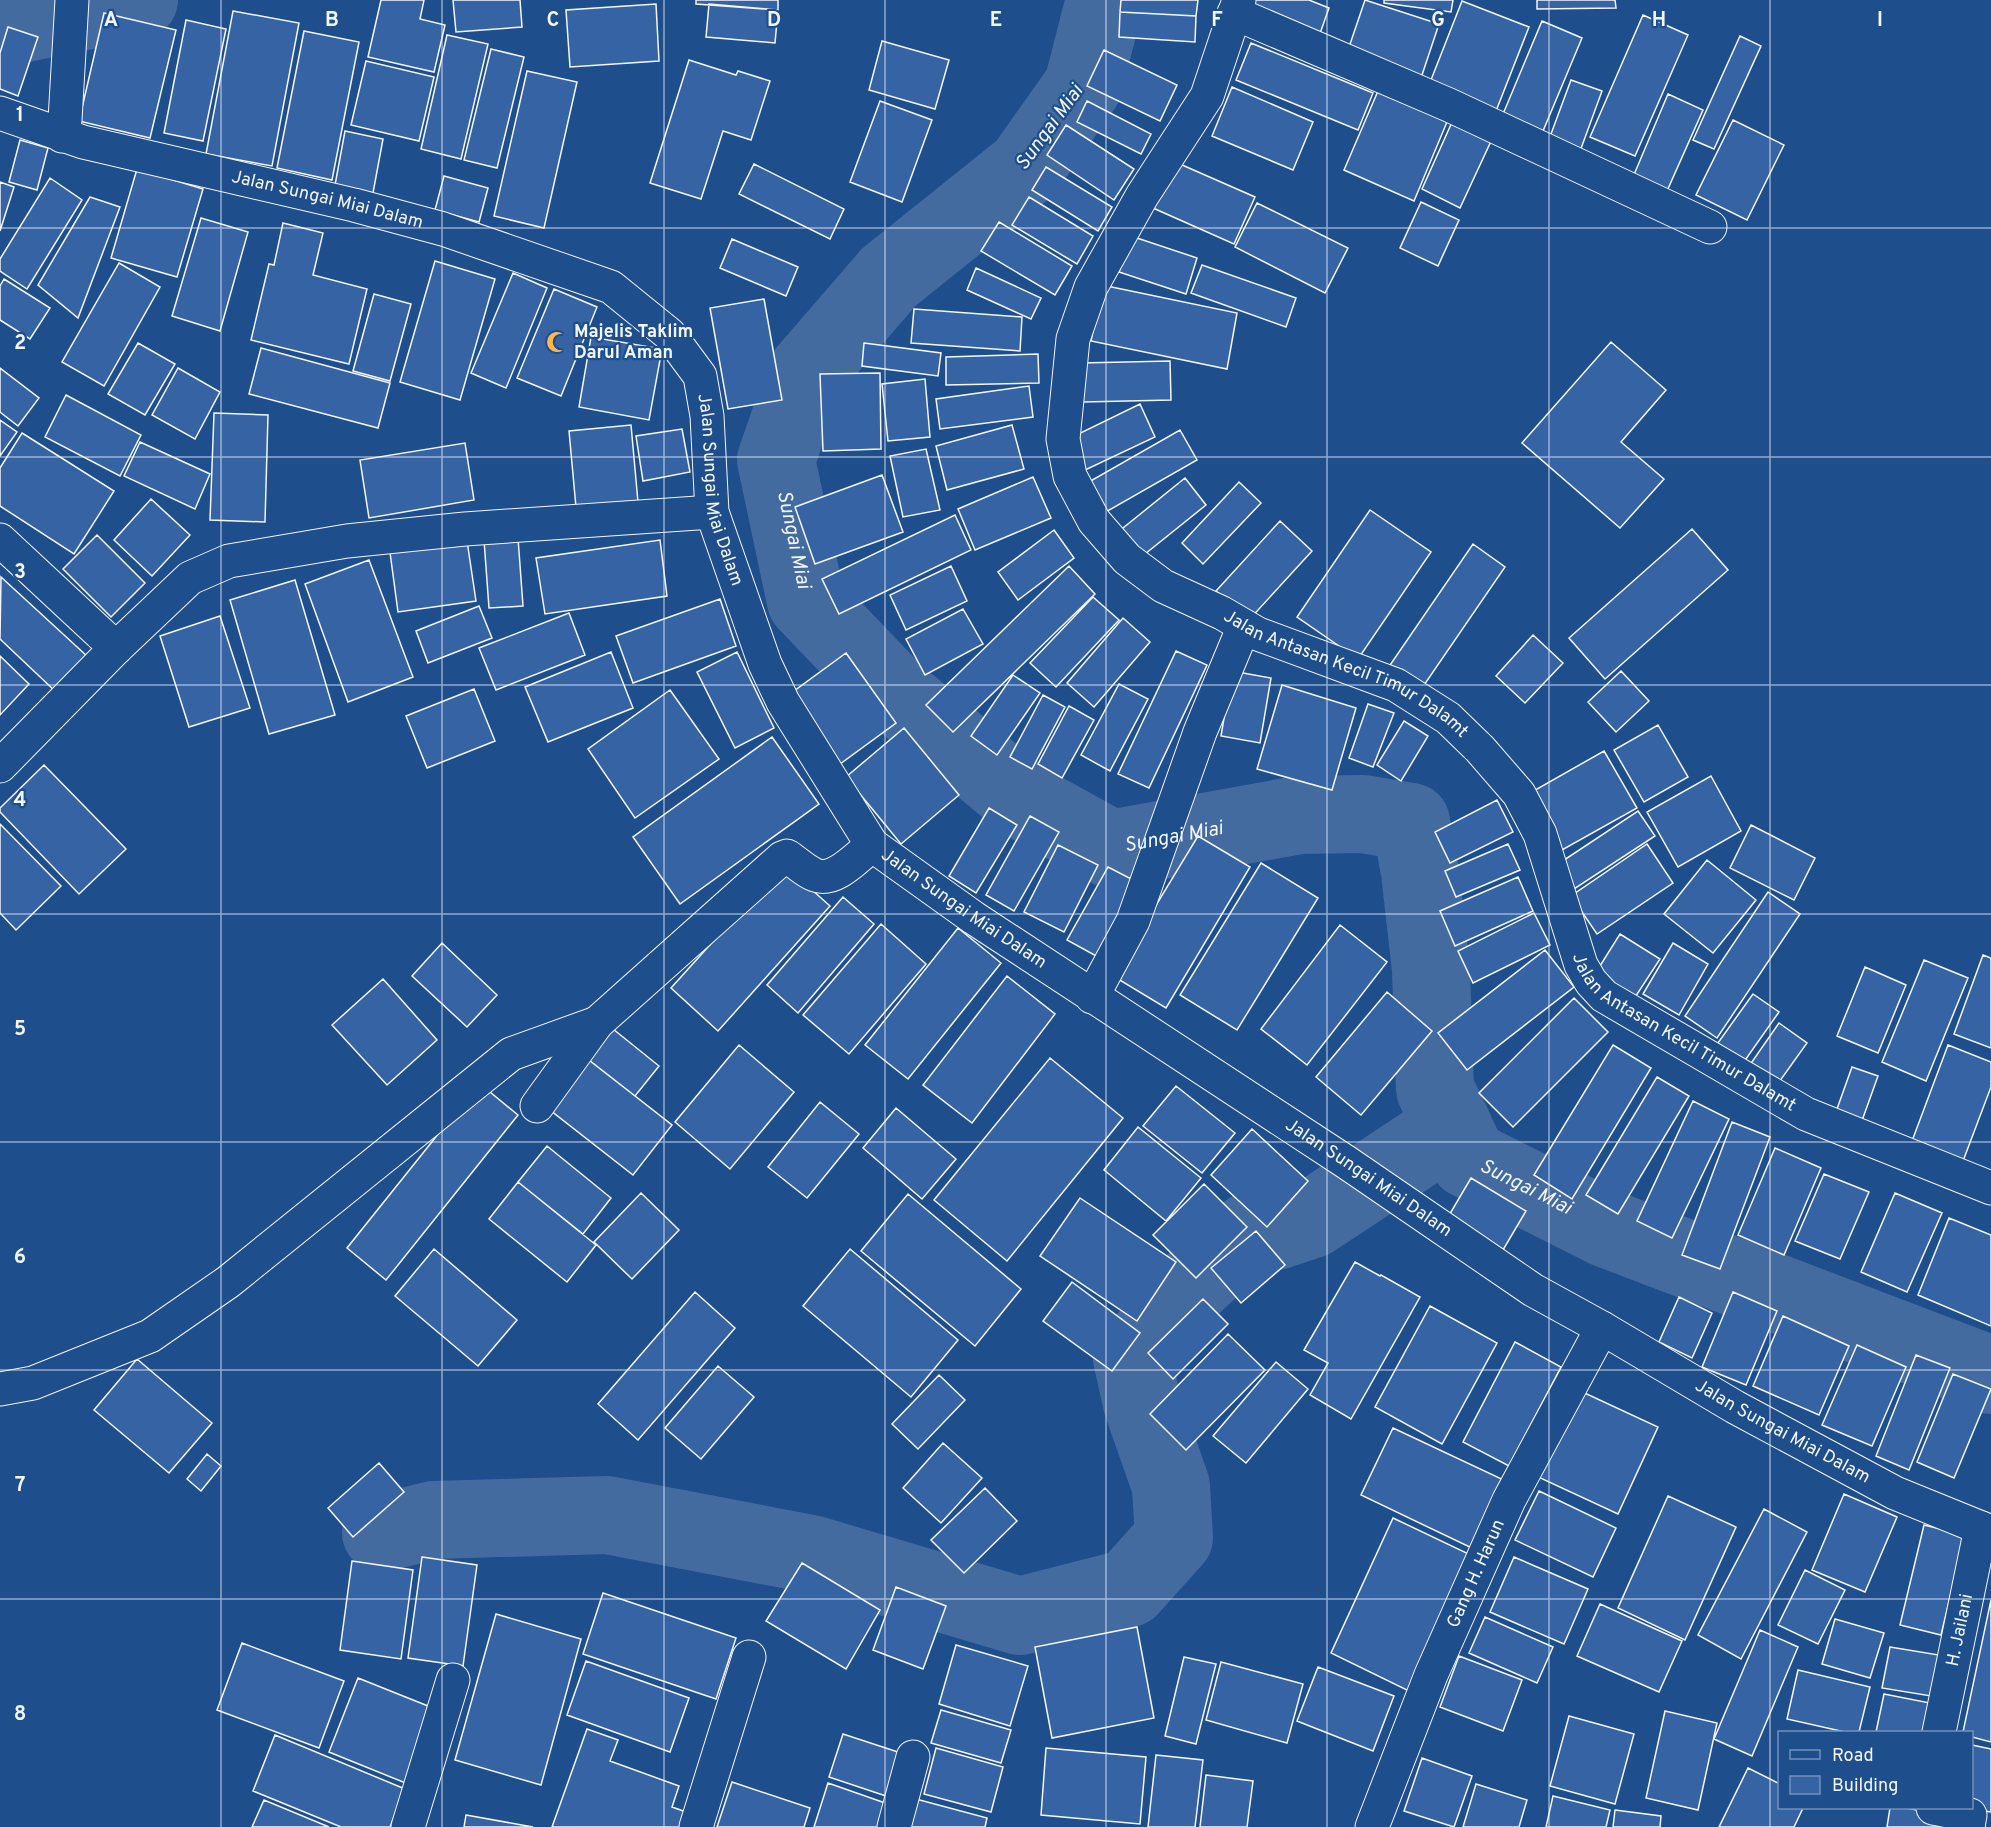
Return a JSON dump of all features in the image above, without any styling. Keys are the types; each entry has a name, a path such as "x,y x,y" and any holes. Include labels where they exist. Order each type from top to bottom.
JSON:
{"street":[{"path":"64,128 72,0"},
{"path":"1237,7 1710,228"},
{"name":"Jalan Antasan Kecil Timur Dalamt","path":"1237,7 1207,96 1142,196 1091,287 1074,339 1063,439 1070,476 1094,521 1126,559 1163,586 1222,613 1258,634 1396,685 1448,718 1480,749 1519,794 1540,834 1581,965 1591,982 1604,996 1806,1114 1991,1188"},
{"name":"Jalan Sungai Miai Dalam","path":"0,113 443,229 611,287 669,334 700,376 707,417 712,512 765,664 783,702 872,845 974,918 1346,1162 1533,1290 1735,1407 1895,1493 1986,1530"},
{"path":"0,766 116,648 190,578 229,561 347,541 406,535 712,512"},
{"path":"0,540 116,648"},
{"path":"1092,997 1133,921 1200,732 1244,626"},
{"path":"537,1106 597,1023 782,858 787,856 814,875 824,877 836,873 872,845"},
{"path":"0,1389 33,1383 150,1336 228,1282 511,1054 597,1023"},
{"name":"Gang H. Harun","path":"1372,1827 1431,1675 1509,1500 1602,1328"},
{"name":"H. Jailani","path":"1939,1731 1986,1530"},
{"path":"696,1827 749,1657"},
{"path":"408,1827 453,1680"},
{"path":"894,1827 913,1757"},
{"path":"1938,1809 1970,1815 1968,1827"}],"building":[{"path":"381,0 424,0 420,19 445,25 434,72 368,57"},
{"path":"453,0 520,0 522,27 456,32"},
{"path":"696,0 778,0 778,10 696,4"},
{"path":"1121,0 1198,0 1196,16 1120,12"},
{"path":"1245,0 1309,0 1329,8 1317,42"},
{"path":"1365,0 1439,24 1420,81 1346,56"},
{"path":"1384,0 1453,0 1451,12 1384,3"},
{"path":"1537,0 1615,0 1616,8 1537,9"},
{"path":"1462,1 1529,27 1496,111 1429,85"},
{"path":"656,4 659,61 570,67 566,10"},
{"path":"709,4 778,10 775,43 706,37"},
{"path":"233,11 299,23 272,166 206,154"},
{"path":"1120,12 1196,16 1195,42 1119,37"},
{"path":"104,13 176,30 150,138 79,121"},
{"path":"1643,15 1688,35 1635,156 1590,137"},
{"path":"186,20 226,29 203,141 164,133"},
{"path":"1542,21 1582,38 1543,131 1503,114"},
{"path":"8,27 38,37 18,96 0,89 0,53"},
{"path":"304,31 359,42 332,180 277,168"},
{"path":"447,35 488,44 461,159 421,149"},
{"path":"1740,36 1761,46 1714,149 1693,140"},
{"path":"882,41 949,60 935,109 869,90"},
{"path":"1251,43 1373,93 1358,130 1236,80"},
{"path":"491,49 524,57 497,168 464,160"},
{"path":"1104,50 1177,85 1160,121 1087,86"},
{"path":"689,60 736,75 738,71 770,81 751,140 723,131 701,199 650,183"},
{"path":"366,61 434,77 419,141 351,125"},
{"path":"527,71 577,82 544,228 494,216"},
{"path":"1571,80 1602,91 1579,154 1548,142"},
{"path":"1232,87 1313,122 1293,170 1212,136"},
{"path":"1378,91 1447,122 1414,201 1344,170"},
{"path":"1668,94 1703,110 1667,191 1633,177"},
{"path":"880,101 932,120 902,202 850,182"},
{"path":"1087,101 1151,134 1141,154 1077,122"},
{"path":"1453,120 1492,139 1460,208 1422,189"},
{"path":"1733,120 1784,145 1747,220 1696,195"},
{"path":"1066,125 1134,169 1114,200 1047,155"},
{"path":"345,131 383,139 373,193 335,185"},
{"path":"20,140 48,148 37,190 9,182"},
{"path":"1173,161 1255,197 1234,244 1153,208"},
{"path":"754,164 844,209 830,239 739,194"},
{"path":"1046,167 1112,207 1098,231 1032,190"},
{"path":"137,169 203,189 177,277 111,258"},
{"path":"444,176 488,188 479,222 435,210"},
{"path":"50,178 82,200 27,289 0,271 0,259"},
{"path":"0,182 14,187 0,231"},
{"path":"90,197 120,207 78,318 38,285"},
{"path":"1029,197 1093,236 1077,264 1012,225"},
{"path":"1421,202 1459,220 1438,266 1400,248"},
{"path":"1257,203 1348,248 1325,293 1235,247"},
{"path":"201,218 248,232 220,331 172,316"},
{"path":"999,222 1072,266 1055,295 981,251"},
{"path":"283,223 323,233 313,275 367,289 349,364 251,340 269,264 274,265"},
{"path":"1131,236 1197,258 1186,294 1119,272"},
{"path":"732,239 798,267 786,296 720,268"},
{"path":"435,261 495,279 460,400 400,382"},
{"path":"119,263 160,287 104,386 62,362"},
{"path":"1202,265 1296,298 1286,327 1191,293"},
{"path":"976,268 1041,298 1031,319 967,290"},
{"path":"513,273 547,288 506,388 471,373"},
{"path":"4,279 50,308 30,339 0,320 0,286"},
{"path":"1102,285 1237,313 1227,369 1091,341"},
{"name":"Majelis Taklim Darul Aman","path":"554,289 597,307 561,396 517,378"},
{"path":"374,294 411,304 390,381 353,371"},
{"path":"764,299 782,400 728,409 710,308"},
{"path":"914,309 1022,317 1020,351 911,343"},
{"path":"591,337 662,349 649,420 579,407"},
{"path":"1611,342 1666,390 1621,442 1664,479 1620,528 1522,443"},
{"path":"138,343 175,364 145,415 108,394"},
{"path":"864,343 941,353 938,376 862,366"},
{"path":"261,348 390,383 378,428 249,394"},
{"path":"1038,354 1039,383 946,385 946,357"},
{"path":"1170,361 1171,400 1083,402 1081,363"},
{"path":"0,368 39,398 18,426 0,412"},
{"path":"178,368 220,392 195,439 152,415"},
{"path":"880,373 881,449 823,451 820,374"},
{"path":"925,379 930,437 888,441 882,384"},
{"path":"1029,386 1033,417 940,429 936,399"},
{"path":"66,395 141,435 120,476 45,437"},
{"path":"1140,404 1155,437 1083,471 1068,439"},
{"path":"214,413 268,415 265,522 210,520"},
{"path":"0,420 17,432 0,456"},
{"path":"631,425 639,513 577,518 569,431"},
{"path":"1012,425 1024,469 947,490 936,446"},
{"path":"682,429 690,472 643,481 636,436"},
{"path":"1180,430 1197,460 1104,513 1087,483"},
{"path":"22,433 114,491 74,554 0,506 0,468"},
{"path":"140,442 210,474 195,509 124,476"},
{"path":"465,443 474,500 369,518 360,460"},
{"path":"926,449 940,510 903,517 890,456"},
{"path":"882,475 903,532 815,564 795,507"},
{"path":"1033,477 1051,518 975,550 958,509"},
{"path":"1185,478 1206,505 1140,558 1118,532"},
{"path":"1239,482 1261,503 1203,564 1182,543"},
{"path":"151,499 190,535 152,576 114,540"},
{"path":"1370,510 1431,552 1358,659 1297,617"},
{"path":"955,515 971,550 839,614 822,579"},
{"path":"1280,521 1312,551 1248,621 1216,591"},
{"path":"1692,529 1728,570 1605,679 1569,638"},
{"path":"1054,530 1074,558 1018,600 998,572"},
{"path":"466,534 476,601 398,612 389,545"},
{"path":"97,535 145,583 111,617 63,569"},
{"path":"518,538 523,606 489,608 484,540"},
{"path":"660,540 667,596 545,614 536,558"},
{"path":"1473,544 1505,567 1420,691 1388,668"},
{"path":"369,560 413,677 348,702 305,584"},
{"path":"951,566 967,601 906,630 890,595"},
{"path":"1069,566 1095,594 953,732 926,705"},
{"path":"1,577 88,657 56,692 0,639"},
{"path":"295,580 335,715 269,734 230,600"},
{"path":"1093,597 1119,620 1056,687 1030,663"},
{"path":"720,599 736,646 633,683 616,636"},
{"path":"479,606 492,638 428,663 416,631"},
{"path":"963,609 983,644 925,675 906,639"},
{"path":"569,613 585,655 496,690 479,648"},
{"path":"220,616 250,708 189,727 160,636"},
{"path":"1123,618 1150,642 1094,707 1067,683"},
{"path":"1533,635 1563,663 1525,703 1496,676"},
{"path":"1176,651 1207,665 1149,788 1118,774"},
{"path":"611,652 633,708 548,742 525,687"},
{"path":"737,652 774,728 735,748 697,672"},
{"path":"846,653 896,723 840,764 790,694"},
{"path":"0,656 29,684 0,715"},
{"path":"1232,671 1271,678 1260,743 1221,736"},
{"path":"1621,671 1649,701 1616,732 1588,702"},
{"path":"1013,675 1040,693 997,755 971,736"},
{"path":"1119,684 1148,699 1110,771 1081,755"},
{"path":"1282,685 1356,708 1332,790 1257,769"},
{"path":"474,689 495,741 427,768 406,716"},
{"path":"670,690 719,759 635,818 588,749"},
{"path":"1043,695 1065,707 1032,769 1010,757"},
{"path":"1368,704 1394,713 1373,767 1349,758"},
{"path":"1069,706 1094,720 1062,778 1038,764"},
{"path":"1404,721 1428,736 1401,781 1377,765"},
{"path":"1658,725 1688,777 1644,802 1614,750"},
{"path":"904,728 959,795 901,844 846,777"},
{"path":"772,737 819,804 680,904 633,837"},
{"path":"1604,751 1637,808 1562,850 1530,793"},
{"path":"44,765 126,849 79,894 0,812 0,808"},
{"path":"1711,776 1741,831 1678,867 1647,812"},
{"path":"1497,800 1513,832 1450,863 1435,832"},
{"path":"989,808 1017,825 976,893 949,876"},
{"path":"1638,811 1655,836 1571,891 1555,866"},
{"path":"1030,816 1059,832 1014,911 986,895"},
{"path":"0,824 61,886 16,930 0,913"},
{"path":"1751,825 1815,858 1794,900 1730,868"},
{"path":"1198,836 1250,867 1166,1008 1113,976"},
{"path":"1508,844 1520,870 1456,897 1445,871"},
{"path":"1647,844 1673,883 1597,934 1571,896"},
{"path":"1058,845 1098,865 1064,932 1024,912"},
{"path":"1707,860 1756,900 1713,953 1664,914"},
{"path":"1261,863 1318,898 1237,1030 1180,995"},
{"path":"783,864 830,906 718,1031 671,988"},
{"path":"1108,867 1139,883 1098,957 1067,940"},
{"path":"1518,877 1533,911 1455,946 1440,911"},
{"path":"1768,892 1800,914 1717,1038 1685,1016"},
{"path":"843,897 874,924 798,1013 767,985"},
{"path":"1534,913 1550,945 1473,983 1458,951"},
{"path":"881,924 926,964 849,1054 803,1015"},
{"path":"1340,925 1387,962 1307,1065 1261,1029"},
{"path":"958,928 1001,963 908,1079 865,1045"},
{"path":"1620,934 1660,959 1632,1002 1593,977"},
{"path":"442,943 497,995 467,1027 412,976"},
{"path":"1673,943 1708,964 1679,1015 1643,994"},
{"path":"1545,950 1574,987 1467,1070 1438,1033"},
{"path":"1983,955 1991,958 1991,1048 1954,1034"},
{"path":"1924,960 1968,978 1926,1081 1882,1062"},
{"path":"1865,967 1906,985 1878,1053 1837,1036"},
{"path":"1007,976 1055,1014 972,1123 923,1085"},
{"path":"383,979 437,1040 387,1085 332,1025"},
{"path":"1387,992 1432,1031 1361,1115 1316,1077"},
{"path":"1753,994 1779,1012 1741,1066 1715,1047"},
{"path":"1574,998 1608,1032 1513,1127 1479,1093"},
{"path":"1779,1023 1807,1043 1774,1089 1747,1069"},
{"path":"613,1029 659,1066 635,1096 589,1060"},
{"path":"739,1045 794,1092 730,1169 675,1122"},
{"path":"1613,1045 1651,1068 1572,1199 1534,1175"},
{"path":"1948,1045 1991,1062 1991,1087 1960,1169 1909,1149"},
{"path":"1050,1058 1123,1118 1007,1261 934,1200"},
{"path":"589,1060 672,1125 633,1175 550,1110"},
{"path":"1852,1067 1878,1076 1859,1129 1833,1120"},
{"path":"1657,1077 1689,1096 1618,1214 1586,1195"},
{"path":"479,1083 518,1115 386,1280 347,1248"},
{"path":"1176,1086 1235,1133 1202,1173 1143,1126"},
{"path":"1693,1101 1729,1119 1672,1238 1637,1221"},
{"path":"820,1102 859,1134 807,1198 768,1167"},
{"path":"896,1108 956,1159 922,1199 863,1148"},
{"path":"1732,1122 1770,1137 1720,1269 1682,1255"},
{"path":"1138,1127 1201,1178 1166,1221 1104,1170"},
{"path":"1252,1129 1308,1181 1267,1227 1211,1175"},
{"path":"547,1146 611,1198 583,1234 518,1182"},
{"path":"1775,1148 1821,1168 1784,1255 1738,1235"},
{"path":"1824,1174 1869,1192 1840,1259 1795,1241"},
{"path":"1471,1178 1526,1211 1503,1250 1448,1217"},
{"path":"518,1182 596,1245 567,1282 489,1219"},
{"path":"1204,1184 1247,1227 1196,1278 1153,1235"},
{"path":"641,1193 679,1230 632,1279 594,1242"},
{"path":"1895,1193 1942,1213 1907,1292 1861,1272"},
{"path":"908,1194 1021,1289 975,1346 861,1251"},
{"path":"1080,1198 1176,1262 1137,1321 1040,1256"},
{"path":"1949,1218 1991,1235 1991,1326 1918,1295"},
{"path":"1256,1231 1285,1265 1241,1303 1211,1268"},
{"path":"434,1249 517,1320 478,1366 395,1296"},
{"path":"850,1249 958,1340 911,1397 803,1306"},
{"path":"1355,1262 1420,1297 1351,1419 1310,1395 1328,1363 1304,1350"},
{"path":"1072,1282 1140,1333 1112,1371 1043,1321"},
{"path":"695,1292 735,1328 638,1440 598,1404"},
{"path":"1733,1292 1777,1311 1746,1385 1702,1367"},
{"path":"1679,1297 1712,1313 1692,1358 1659,1342"},
{"path":"1203,1299 1228,1324 1173,1379 1148,1353"},
{"path":"1430,1306 1497,1343 1442,1444 1375,1407"},
{"path":"1783,1316 1849,1346 1819,1415 1753,1386"},
{"path":"1228,1334 1265,1370 1186,1450 1150,1414"},
{"path":"1515,1342 1561,1367 1509,1466 1463,1442"},
{"path":"1857,1345 1906,1367 1872,1446 1822,1425"},
{"path":"1916,1355 1950,1368 1909,1470 1876,1456"},
{"path":"137,1359 212,1423 169,1473 94,1410"},
{"path":"1276,1362 1308,1389 1246,1463 1213,1436"},
{"path":"718,1366 754,1397 701,1459 665,1428"},
{"path":"1953,1374 1991,1389 1954,1478 1917,1462"},
{"path":"939,1375 965,1400 918,1449 892,1424"},
{"path":"1576,1389 1658,1427 1618,1514 1536,1476"},
{"path":"1393,1428 1508,1482 1476,1550 1361,1495"},
{"path":"943,1443 982,1478 941,1523 903,1488"},
{"path":"207,1454 221,1466 201,1491 187,1479"},
{"path":"379,1463 404,1492 353,1537 328,1508"},
{"path":"985,1488 1017,1521 964,1573 931,1540"},
{"path":"1539,1491 1616,1528 1593,1577 1515,1540"},
{"path":"1844,1494 1897,1517 1865,1592 1812,1570"},
{"path":"1668,1496 1736,1527 1685,1640 1618,1608"},
{"path":"1764,1509 1807,1532 1741,1659 1698,1635"},
{"path":"1393,1518 1475,1557 1413,1693 1331,1653"},
{"path":"1924,1525 1965,1535 1941,1635 1900,1625"},
{"path":"422,1557 477,1565 463,1666 408,1658"},
{"path":"1514,1557 1588,1589 1564,1644 1490,1612"},
{"path":"352,1561 413,1570 401,1659 340,1650"},
{"path":"802,1563 880,1610 846,1669 766,1621"},
{"path":"1805,1570 1845,1590 1818,1644 1778,1625"},
{"path":"896,1587 946,1606 923,1669 873,1650"},
{"path":"603,1593 736,1638 716,1699 583,1654"},
{"path":"1991,1600 1991,1742 1973,1737 1973,1731 1963,1731"},
{"path":"1600,1604 1682,1641 1659,1692 1577,1656"},
{"path":"496,1614 581,1639 541,1785 455,1760"},
{"path":"1485,1617 1553,1647 1537,1683 1469,1653"},
{"path":"1835,1619 1884,1633 1870,1678 1822,1664"},
{"path":"1137,1627 1154,1718 1052,1738 1035,1647"},
{"path":"1760,1630 1798,1647 1752,1756 1714,1739"},
{"path":"242,1643 344,1681 319,1748 217,1710"},
{"path":"956,1645 1028,1666 1010,1726 939,1704"},
{"path":"1890,1647 1939,1655 1931,1696 1882,1688"},
{"path":"1459,1656 1522,1680 1503,1731 1440,1707"},
{"path":"1184,1657 1216,1664 1196,1744 1165,1736"},
{"path":"586,1661 689,1698 670,1752 567,1715"},
{"path":"1221,1662 1303,1684 1287,1743 1206,1720"},
{"path":"1318,1667 1394,1696 1373,1751 1297,1721"},
{"path":"1798,1670 1870,1687 1859,1731 1841,1731 1787,1719"},
{"path":"358,1678 438,1710 408,1784 329,1752"},
{"path":"1884,1694 1930,1703 1924,1731 1876,1731"},
{"path":"941,1710 1011,1730 1001,1763 931,1743"},
{"path":"1665,1711 1717,1723 1698,1810 1646,1798"},
{"path":"1569,1716 1634,1734 1615,1804 1550,1786"},
{"path":"587,1729 618,1740 610,1761 679,1786 672,1807 689,1813 684,1827 552,1827"},
{"path":"843,1734 904,1754 889,1797 829,1777"},
{"path":"275,1735 405,1789 390,1827 341,1827 253,1791"},
{"path":"1973,1745 1991,1749 1991,1812 1969,1809 1973,1809"},
{"path":"936,1748 1003,1767 991,1812 924,1794"},
{"path":"1046,1748 1146,1757 1140,1824 1041,1815"},
{"path":"1156,1755 1203,1760 1195,1827 1148,1827"},
{"path":"1422,1758 1472,1776 1454,1827 1404,1811"},
{"path":"1748,1768 1778,1783 1778,1809 1803,1809 1794,1827 1719,1827"},
{"path":"1206,1775 1253,1781 1247,1827 1200,1827"},
{"path":"732,1782 810,1808 804,1827 717,1827"},
{"path":"828,1783 888,1804 880,1827 814,1827"},
{"path":"1476,1784 1527,1800 1519,1827 1463,1827"},
{"path":"1553,1796 1610,1810 1606,1827 1546,1827"},
{"path":"916,1799 987,1818 985,1827 909,1827"},
{"path":"264,1800 329,1827 252,1827"},
{"path":"1890,1809 1911,1809 1962,1817 1960,1827 1887,1827"},
{"path":"1615,1810 1661,1816 1660,1827 1613,1827"},
{"path":"466,1815 533,1827 464,1827"}],"waterway":[{"name":"Sungai Miai","path":"0,20 15,25 139,0"},
{"name":"Sungai Miai","path":"1105,0 1083,86 1025,168 889,277 806,373 776,460 806,601 894,693 1024,801 1111,849 1299,815 1363,814 1411,822 1420,872 1431,970 1435,1089 1468,1159 1608,1229 1991,1375"},
{"path":"381,1533 434,1520 607,1515 811,1554 1020,1616 1129,1588 1174,1538 1171,1486 1142,1403 1132,1358 1185,1292 1250,1231 1276,1231 1312,1219 1453,1126"}],"place":[{"name":"Majelis Taklim Darul Aman","path":"557,342"}]}
